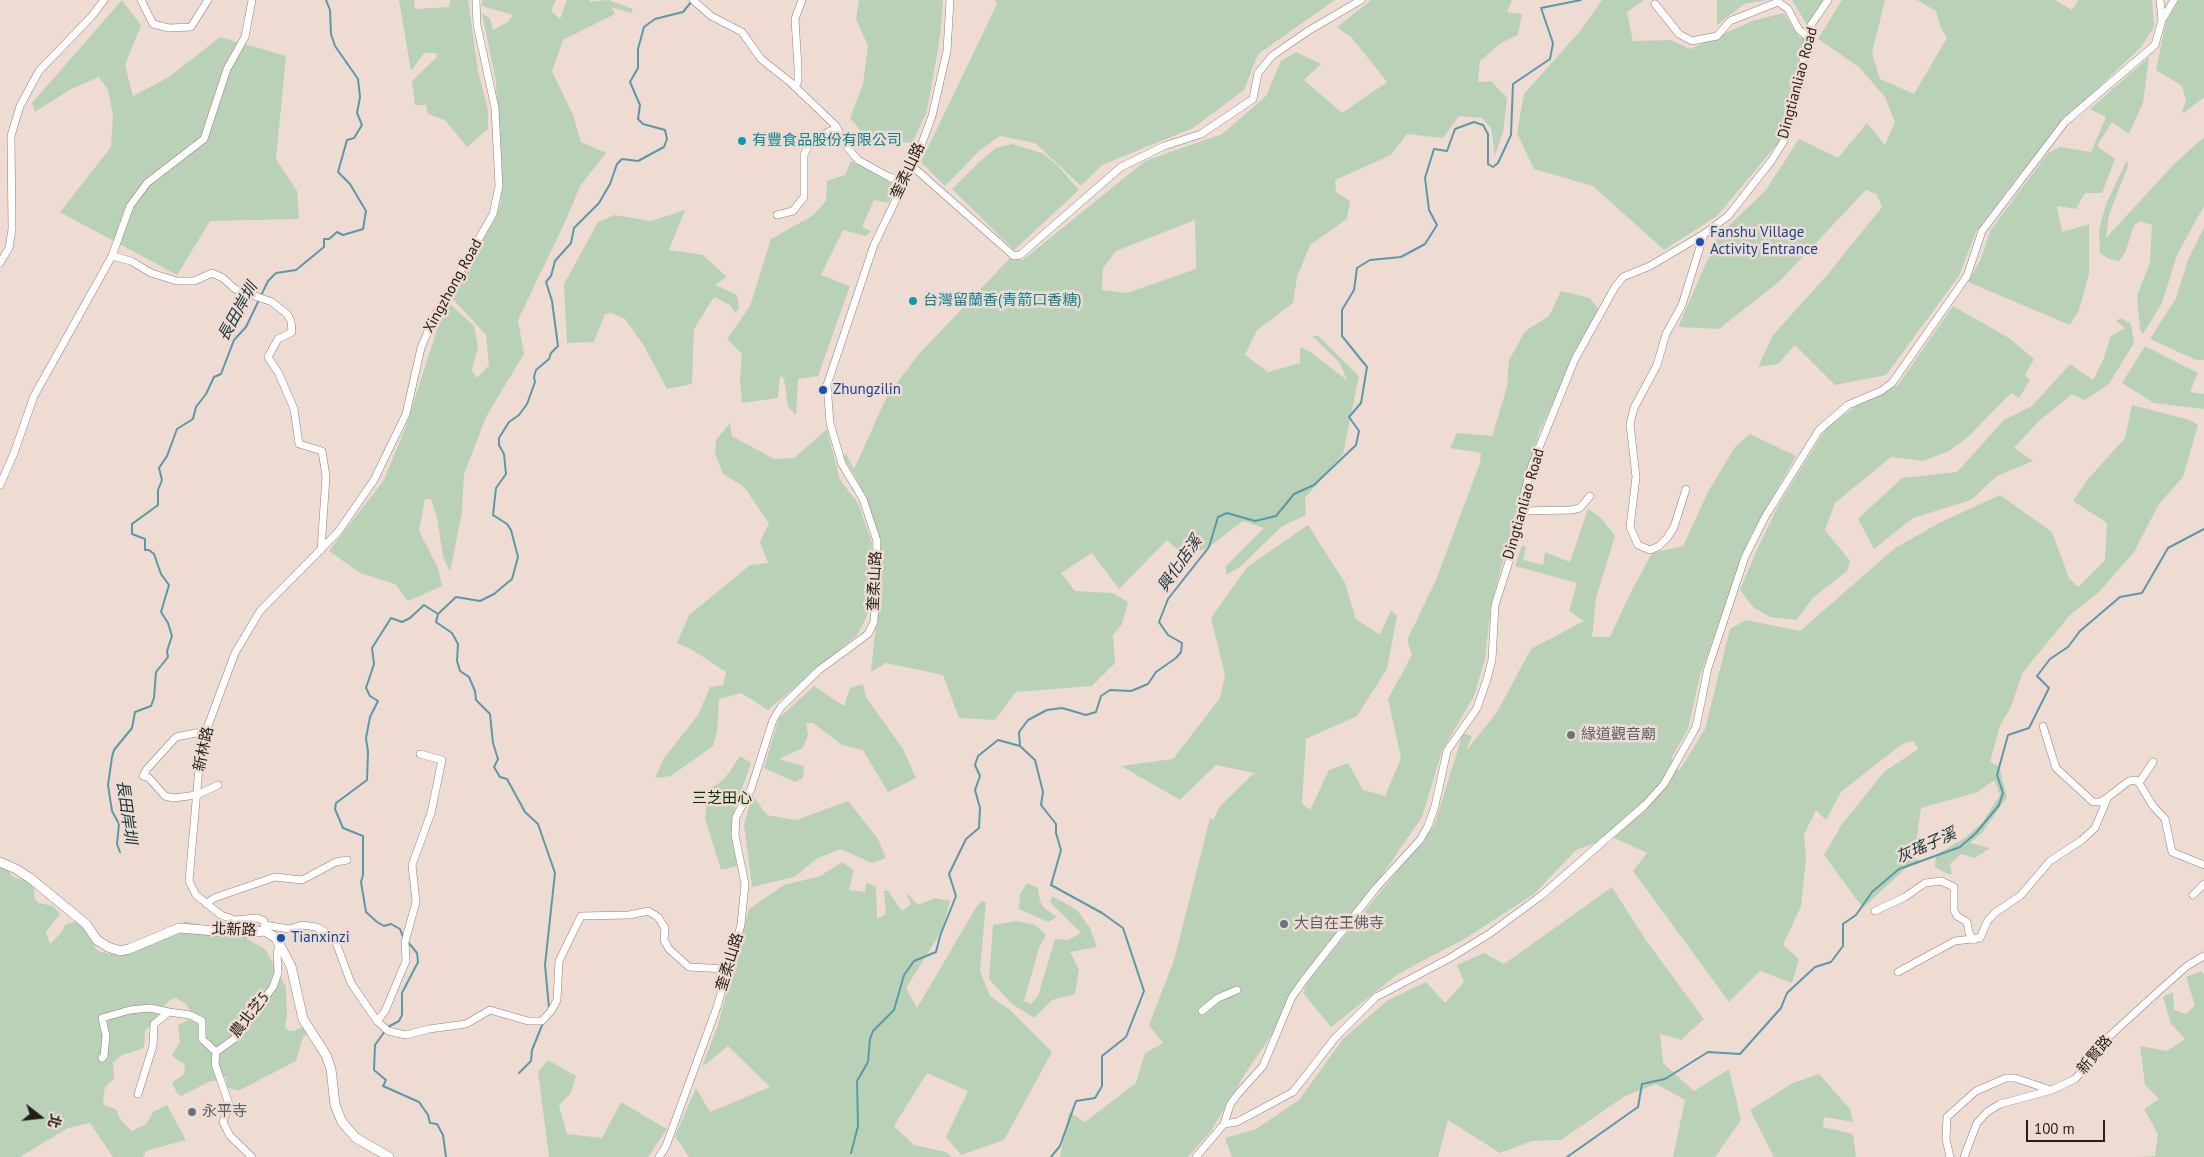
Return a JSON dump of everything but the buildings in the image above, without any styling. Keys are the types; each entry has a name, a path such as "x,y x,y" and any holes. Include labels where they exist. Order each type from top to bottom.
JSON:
{"main road":[{"name":"北新路","path":"0,862 16,868 30,878 86,924 97,940 108,947 120,951 179,928 240,933 265,928 276,938 291,966 303,1020 326,1055 331,1069 336,1105 342,1122 356,1138 389,1157"}],"street":[{"path":"0,262 9,248 12,229 11,136 20,106 39,71 86,23 104,0"},
{"path":"141,0 153,24 169,28 191,27 208,0"},
{"path":"0,485 14,453 34,396 112,256 130,206 147,182 204,138 228,69 245,37 252,0"},
{"name":"Xingzhong Road","path":"321,550 338,532 374,480 392,446 406,414 421,348 427,332 450,287 468,260 493,214 499,186 495,108 477,25 476,0"},
{"path":"795,87 798,81 795,20 802,0"},
{"name":"奎柔山路","path":"659,1157 666,1146 702,1050 717,1007 741,925 745,884 735,835 736,817 751,789 773,720 781,706 820,670 868,634 874,622 877,541 862,499 842,464 830,423 827,386 874,245 912,166 932,116 947,52 950,0"},
{"path":"912,166 1014,256 1020,255 1121,168 1164,146 1201,134 1253,99 1258,73 1272,56 1308,31 1361,0"},
{"name":"Dingtianliao Road","path":"1224,1124 1230,1105 1263,1066 1292,998 1304,980 1376,888 1420,840 1428,826 1435,806 1447,751 1477,708 1487,679 1492,660 1495,606 1515,543 1532,465 1575,360 1615,287 1624,277 1650,266 1704,234 1728,216 1741,202 1772,160 1785,139 1812,25 1828,0"},
{"path":"2160,0 2162,20"},
{"path":"1196,1157 1224,1124 1237,1122 1292,1092 1335,1038 1376,997 1450,958 1489,934 1542,895 1645,805 1664,784 1696,727 1708,668 1745,557 1765,517 1819,430 1848,405 1881,391 1892,383 1967,276 1982,231 2065,122 2156,45 2162,20 2174,0"},
{"path":"697,2 711,16 742,32 761,60 795,87 836,126 847,147 858,160 890,177 904,181"},
{"path":"1654,4 1679,34 1692,42 1717,36 1730,22 1778,2 1788,9 1799,30 1808,37"},
{"path":"776,215 792,211 804,197 804,155 808,146 815,138 833,130 836,126"},
{"path":"1686,489 1674,527 1667,538 1659,546 1650,550 1638,546 1630,527 1636,478 1630,424 1634,408 1657,365 1666,334 1682,305 1704,234"},
{"path":"112,256 131,261 151,274 177,281 194,281 212,273 223,278 235,289 272,302 291,321 292,332 278,339 268,357 279,374 294,410 299,444 322,451 326,476 321,550"},
{"path":"1521,511 1571,510 1580,508 1590,496"},
{"name":"新林路","path":"321,550 260,611 235,654 206,732 200,756 189,881 196,895 221,915 235,920 257,918 265,928 289,929 302,925 316,927 328,933 335,940 351,983 383,1026"},
{"path":"2043,726 2056,768 2093,802 2100,802 2129,781 2136,780 2153,806 2165,819 2172,852 2204,865"},
{"path":"206,732 176,737 147,768 143,776 149,778 166,796 173,798 197,795 218,785"},
{"path":"420,754 442,760 430,814 412,865 416,902 405,942 406,961 385,1012 383,1026 406,1035 429,1029 466,1024 490,1010 528,1021 542,1021 551,1011 557,1000 559,961 581,916 590,914 629,915 648,911 658,917 665,928 664,940 669,949 689,967 727,969"},
{"path":"2139,782 2153,762"},
{"path":"1898,972 1955,941 1980,938 1988,920 1996,912 2020,896 2041,870 2095,828 2108,797"},
{"path":"206,904 214,898 275,877 302,880 336,862 347,860"},
{"path":"1875,911 1905,897 1925,883 1941,881 1954,887 1954,910 1957,916 1967,922 1969,933 1974,940"},
{"path":"2193,896 2204,884"},
{"name":"農北芝5","path":"216,1052 234,1039 273,987 278,973 277,952 280,945"},
{"name":"新賢路","path":"1964,1157 1977,1123 1992,1108 2052,1090 2075,1079 2086,1068 2089,1058 2102,1043 2161,989 2204,956"},
{"path":"1202,1011 1218,998 1236,990"},
{"path":"102,1058 104,1056 106,1036 102,1018 130,1010 150,1008 190,1015 202,1021 202,1039 216,1052 215,1064 229,1104 223,1122 230,1136 252,1157"},
{"path":"138,1094 152,1046 154,1024 169,1012"},
{"path":"1950,1157 1946,1138 1947,1117 1976,1091 2006,1078 2015,1078 2052,1090"}],"green space":[{"path":"122,0 141,25 125,65 133,96 169,77 220,37 286,56 276,159 297,191 299,219 210,221 177,275 60,212 111,147 113,116 108,90 99,77 71,89 35,112 32,103"},
{"path":"399,0 414,0 415,9 449,7 450,0 468,0 478,71 488,110 488,129 467,147 445,120 428,114 426,105 415,105 412,81 437,57 436,53 424,53 411,71"},
{"path":"482,0 556,0 551,11 560,19 567,0 590,0 589,2 608,0 633,9 631,13 611,7 615,14 563,40 552,71 573,115 581,142 606,153 580,186 566,220 518,320 524,354 486,417 464,474 462,512 450,572 443,557 437,517 431,499 425,499 419,531 438,568 442,586 408,601 395,584 360,573 329,551 384,480 406,426 443,311 450,304 474,326 478,347 472,370 477,378 489,365 486,335 449,295 496,218 501,201 496,81 482,13 490,19 493,30 508,22 513,15 482,6"},
{"path":"859,0 943,0 940,37 926,114 912,143 881,141 874,147 850,118 863,84 868,46 856,19"},
{"path":"995,0 1335,0 1258,54 1244,90 1193,128 1102,165 1081,186 1035,143 1000,136 980,150 945,186 921,162 997,4"},
{"path":"1371,0 1512,0 1507,12 1522,14 1518,35 1501,43 1480,61 1478,82 1491,81 1507,98 1503,133 1495,155 1491,128 1482,118 1459,116 1443,138 1407,134 1391,155 1335,180 1336,192 1350,201 1347,219 1310,245 1297,277 1293,303 1257,330 1245,355 1268,372 1300,363 1300,347 1309,351 1347,380 1340,363 1312,336 1318,336 1359,376 1343,454 1305,498 1306,515 1281,527 1240,567 1226,575 1226,566 1264,528 1243,521 1209,547 1185,557 1167,540 1119,589 1092,553 1061,573 1075,591 1112,593 1128,602 1122,624 1113,635 1115,663 1092,686 1016,692 995,720 959,718 943,675 886,663 871,672 880,588 881,541 858,481 843,457 846,454 854,469 888,394 920,353 1010,258 1023,260 1145,161 1222,134 1266,96 1281,61 1296,52 1321,64 1304,80 1342,113 1387,82 1352,38 1337,27","holes":["1195,220 1196,269 1127,293 1102,290 1103,268 1116,251"]},
{"path":"1602,0 1644,0 1627,12 1633,41 1671,40 1690,49 1752,21 1784,13 1799,37 1808,40 1779,142 1717,216 1664,250 1593,186 1534,169 1517,133 1524,94 1581,30"},
{"path":"1717,0 1768,0 1744,4 1717,25"},
{"path":"1792,0 1824,0 1808,27"},
{"path":"1842,0 1885,0 1872,53 1880,79 1914,94 1947,38 1941,28 1936,11 1917,0 2055,0 2072,10 2078,0 2152,0 2154,27 2141,47 2067,118 2018,176 1976,232 1959,276 1886,375 1835,385 1795,345 1778,364 1758,367 1773,335 1828,274 1882,207 1876,194 1866,190 1780,281 1719,329 1678,327 1718,236 1766,190 1799,139 1838,158 1867,123 1885,145 1895,122 1885,97 1859,67 1818,39"},
{"path":"2179,0 2204,0 2204,97 2184,113 2182,112 2186,101 2182,86 2156,70 2166,22"},
{"path":"2149,57 2143,103 2129,134 2112,122 2097,146 2115,159 2102,193 2085,193 2076,209 2057,206 2062,232 2089,224 2089,274 2079,310 2070,325 1968,282 1981,259 1990,231 2048,153 2060,147 2091,152 2106,117 2090,109"},
{"path":"2204,137 2204,206 2177,255 2162,303 2143,334 2140,330 2137,296 2150,262 2152,225 2141,221 2134,225 2125,253 2119,261 2109,259 2100,253 2099,230 2106,204 2127,160 2128,166 2109,215 2106,238 2174,164"},
{"path":"1012,144 1042,153 1056,164 1079,190 1014,250 952,189 996,148"},
{"path":"851,161 897,186 888,203 874,200 862,227 871,231 866,236 843,230 821,275 850,286 818,376 798,379 796,415 788,407 784,379 780,375 778,398 742,403 740,379 742,354 727,339 750,306 771,239 812,216 826,201 827,181 845,175"},
{"path":"685,210 669,250 703,255 727,277 715,285 737,295 739,308 735,313 730,305 714,297 694,329 692,384 667,389 644,346 625,319 612,313 605,314 594,342 567,343 564,284 598,222 615,215 651,221"},
{"path":"2204,227 2204,360 2196,360 2150,339 2176,298 2188,260"},
{"path":"1561,291 1590,298 1598,309 1539,432 1491,605 1485,659 1474,696 1442,751 1422,817 1316,971 1434,826 1463,733 1472,736 1466,751 1497,712 1531,649 1584,621 1569,611 1577,583 1515,566 1522,545 1526,547 1523,560 1543,565 1545,552 1570,562 1588,509 1601,518 1615,536 1596,598 1592,637 1610,637 1652,553 1683,546 1708,492 1735,447 1750,434 1796,456 1750,537 1700,676 1688,729 1672,757 1670,755 1679,771 1705,729 1730,629 1746,620 1800,631 1895,548 1939,523 2000,495 2052,532 2069,578 2078,587 2105,560 2107,523 2073,501 2088,479 2125,438 2132,405 2190,420 2198,425 2183,477 2159,504 2134,552 2099,592 2070,615 2023,672 2010,709 2000,725 1990,762 1999,766 2007,797 1982,833 1970,843 1990,848 1975,858 1961,854 1950,864 1952,874 1948,874 1935,867 1936,855 1966,837 1982,823 2000,795 1994,780 1978,792 1921,808 1914,858 1923,862 1906,868 1863,908 1824,855 1842,824 1884,772 1918,749 1914,741 1902,744 1841,792 1826,820 1816,810 1804,835 1806,859 1801,906 1783,945 1799,959 1792,983 1760,971 1729,1002 1633,871 1647,853 1612,837 1576,850 1534,894 1466,938 1398,974 1331,1027 1303,993 1308,981 1245,1074 1211,1131 1188,1157 1060,1157 1069,1112 1085,1122 1136,1083 1145,1053 1163,1043 1149,1025 1174,960 1210,818 1213,820 1220,806 1254,773 1216,765 1180,800 1121,766 1173,759 1220,698 1225,675 1211,618 1247,567 1308,525 1345,583 1356,619 1380,635 1391,610 1397,616 1387,669 1357,716 1306,739 1302,803 1310,810 1329,770 1348,763 1363,790 1385,796 1401,758 1388,699 1412,655 1407,640 1436,580 1480,463 1481,453 1450,448 1457,433 1492,436 1507,387 1509,360 1525,331 1549,316"},
{"path":"1953,306 2009,338 2034,359 2025,375 2030,380 2019,398 2011,393 1968,437 1949,451 1923,461 1891,457 1835,503 1825,530 1850,561 1847,571 1814,597 1796,620 1770,617 1753,607 1740,590 1779,504 1827,427 1863,401 1898,385"},
{"path":"2121,318 2131,324 2134,343 2109,384 2085,400 2072,394 2039,421 2014,448 2033,461 1997,476 1971,500 1913,518 1874,549 1858,519 1902,478 1957,472 2004,420 2032,406 2070,364 2093,380 2103,360 2111,336 2125,328 2116,321"},
{"path":"2145,346 2198,373 2190,392 2204,394 2204,409 2154,403 2122,383"},
{"path":"730,423 732,436 774,459 794,458 827,429 840,480 858,503 872,543 867,616 857,635 768,710 741,693 719,699 717,732 713,746 671,776 655,778 664,758 698,715 710,687 723,685 726,672 691,649 677,643 689,615 750,565 768,563 760,542 769,523 744,487 723,474 715,453 716,440"},
{"path":"863,684 866,697 903,749 916,778 888,792 863,750 842,745 813,723 806,723 808,735 803,748 779,759 804,766 803,778 795,782 764,768 779,718 814,686 844,706 850,688"},
{"name":"三芝田心","path":"740,756 751,763 733,814 731,836 737,866 721,870 705,819 708,789 718,784 728,774"},
{"path":"752,795 767,815 796,820 848,801 878,839 886,858 872,863 841,849 818,858 794,877 752,887 744,825"},
{"path":"842,862 854,870 849,890 865,892 866,883 876,886 877,919 886,914 884,891 888,891 902,911 911,904 905,891 918,905 935,898 950,901 942,930 906,988 917,1008 975,909 981,901 986,902 980,971 990,996 1010,1010 1052,1052 1004,1140 961,1155 946,1137 968,1091 927,1073 894,1126 914,1145 946,1152 952,1157 689,1157 675,1136 696,1088 710,1112 770,1087 728,1046 702,1067 718,1025 749,909 784,885 820,876"},
{"path":"0,864 6,866 15,878 33,882 35,899 39,903 53,906 60,914 46,932 50,944 60,934 66,924 81,921 96,949 111,954 164,936 186,921 242,936 265,949 286,987 287,1016 285,1027 289,1031 294,1031 308,1024 312,1031 303,1037 296,1061 238,1091 227,1087 226,1076 216,1081 211,1081 181,1096 177,1093 172,1083 184,1074 185,1064 172,1055 180,1042 178,1025 188,1020 192,1014 186,1004 176,998 170,1000 161,1009 154,1024 145,1030 144,1048 122,1055 113,1062 114,1079 105,1087 103,1100 105,1106 116,1109 120,1119 132,1131 146,1124 153,1112 167,1105 186,1140 146,1151 143,1157 113,1157 90,1123 68,1128 20,1157 0,1157"},
{"path":"1027,883 1038,888 1040,901 1044,908 1057,917 1048,922 1019,909 1020,894"},
{"path":"1612,887 1645,939 1704,1019 1681,1040 1660,1034 1663,1063 1694,1091 1729,1069 1741,1120 1715,1157 1673,1157 1685,1100 1656,1084 1625,1096 1561,1140 1532,1141 1500,1153 1448,1120 1438,1157 1232,1157 1225,1138 1256,1129 1299,1100 1343,1039 1388,1000 1426,982 1445,1003 1464,982 1457,965 1484,953 1504,964"},
{"path":"1052,896 1077,910 1090,928 1097,947 1070,952 1079,969 1075,994 1052,1000 1034,1018 1012,1004 989,979 993,925 1018,921 1035,925 1046,935 1039,948 1024,1001 1031,1004 1038,996 1055,939 1068,940 1081,933 1050,902"},
{"path":"2201,971 2204,975 2204,1157 2135,1157 2155,1156 2158,1134 2144,1109 2159,1099 2145,1085 2140,1046 2167,1051 2185,1039 2171,1024 2163,997 2173,992 2174,1010 2186,1014 2195,1005 2186,977"},
{"path":"548,1060 576,1076 571,1093 559,1105 567,1134 602,1138 621,1102 667,1129 648,1157 549,1157 538,1072"},
{"path":"1819,1074 1850,1109 1853,1122 1824,1117 1823,1127 1853,1134 1856,1157 1774,1157 1750,1110 1793,1083"}],"waterway":[{"name":"長田岸圳","path":"120,852 117,844 119,824 112,811 108,785 112,757 114,750 132,728 135,712 151,706 154,698 156,672 168,657 167,651 172,636 168,623 161,612 169,585 161,574 154,554 149,550 145,550 145,539 132,534 132,524 158,505 158,490 162,480 159,468 167,456 177,429 193,419 196,407 206,394 214,377 221,374 234,340 246,327 268,281 276,273 296,270 324,247 324,239 329,239 337,232 343,235 363,229 366,211 350,184 338,172 347,140 354,138 362,125 357,113 360,97 358,79 335,46 331,34 330,10 326,0"},
{"name":"興化店溪","path":"1051,1157 1060,1146 1076,1101 1095,1098 1102,1086 1102,1056 1126,1037 1144,991 1123,928 1102,913 1051,885 1061,850 1056,833 1056,824 1041,805 1043,792 1035,760 1020,746 1019,732 1028,720 1047,710 1062,708 1086,715 1096,712 1101,696 1110,690 1131,691 1148,684 1156,672 1176,658 1181,652 1182,643 1168,635 1159,622 1168,599 1209,547 1218,517 1227,513 1255,521 1276,516 1294,494 1314,485 1356,445 1359,431 1349,417 1361,403 1367,367 1342,336 1342,310 1354,290 1357,268 1370,260 1401,257 1425,244 1437,225 1429,210 1425,178 1434,149 1447,151 1455,129 1474,122 1483,125 1488,134 1488,164 1493,167 1498,163 1511,135 1513,84 1550,59 1553,43 1541,8 1581,0"},
{"path":"403,937 400,929 391,924 384,926 366,912 361,882 363,875 363,836 343,828 335,809 336,803 367,780 368,752 366,738 370,717 378,701 370,696 366,688 374,664 372,648 391,618 402,622 410,618 424,605 438,614 456,597 480,601 494,594 512,579 518,557 511,530 507,524 493,515 496,488 506,474 504,454 499,445 499,438 509,422 519,415 527,404 535,382 536,370 549,359 551,353 558,346 552,301 546,282 551,276 555,261 571,243 574,228 599,203 610,184 617,164 622,159 638,161 664,147 667,139 665,130 643,124 638,119 640,105 630,82 638,68 638,49 644,27 655,19 683,12 692,1"},
{"name":"灰瑤子溪","path":"1567,1157 1638,1107 1642,1084 1665,1079 1708,1052 1740,1054 1781,1008 1787,993 1815,967 1831,962 1843,946 1843,924 1856,915 1872,892 1899,869 1960,847 1976,833 1999,805 2003,793 1997,775 2008,735 2029,728 2049,688 2037,676 2050,659 2068,647 2080,631 2120,597 2142,593 2168,548 2204,529"},
{"path":"438,614 436,622 452,633 458,644 457,661 460,671 469,677 475,691 476,700 490,714 493,743 498,759 494,767 500,777 507,779 525,812 538,824 555,873 545,965 549,1008"},
{"path":"851,1153 858,1126 857,1081 868,1062 870,1039 873,1031 894,1010 904,975 914,961 936,952 940,936 956,896 949,874 966,839 979,828 980,808 975,790 980,776 975,765 978,756 998,740 1020,746"},
{"path":"388,1027 399,1021 402,1015 402,993 418,962 417,953 408,942"},
{"path":"519,1073 531,1061 532,1050 543,1023"},
{"path":"385,1031 375,1045 374,1070 386,1080 383,1086 419,1102 428,1115 430,1123 437,1124 443,1135 446,1157"}],"place":[{"name":"有豐食品股份有限公司","path":"742,141"},
{"name":"Fanshu Village Activity Entrance","path":"1700,242"},
{"name":"台灣留蘭香(青箭口香糖)","path":"913,301"},
{"name":"Zhungzilin","path":"823,390"},
{"name":"緣道觀音廟","path":"1571,735"},
{"name":"大自在王佛寺","path":"1284,924"},
{"name":"Tianxinzi","path":"281,938"},
{"name":"永平寺","path":"192,1112"}]}
